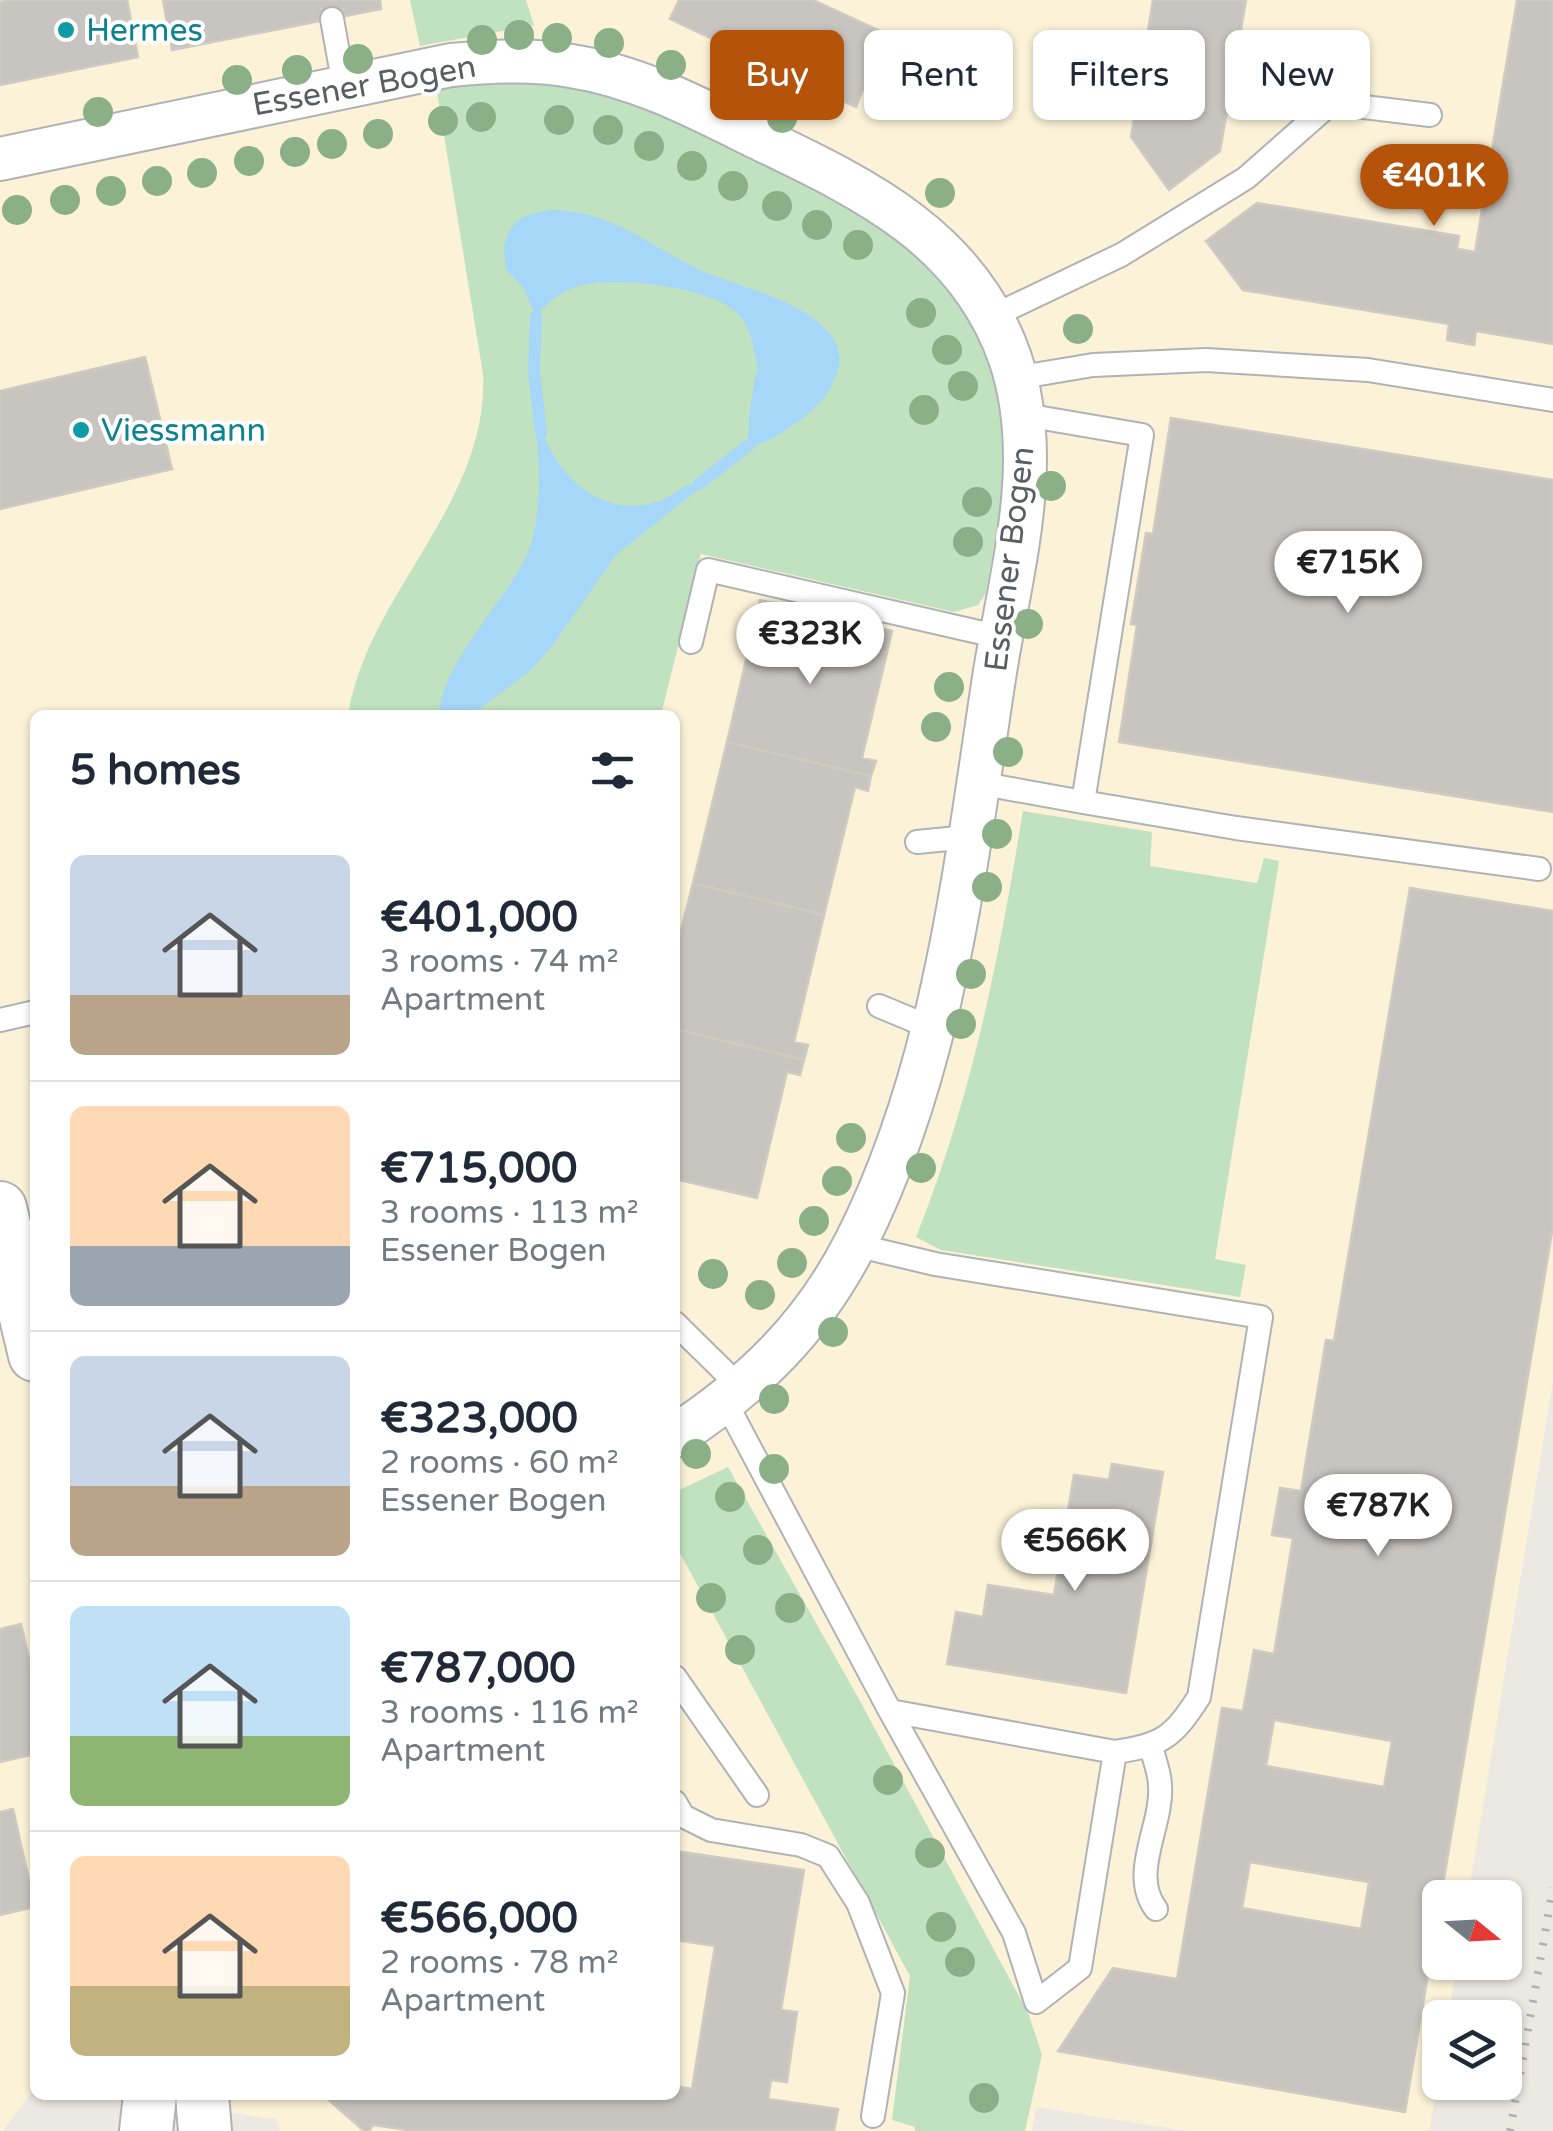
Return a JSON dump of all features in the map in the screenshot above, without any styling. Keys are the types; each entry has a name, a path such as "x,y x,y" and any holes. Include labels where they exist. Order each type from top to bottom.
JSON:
{"street":[{"name":"Essener Bogen","path":"0,159 451,65 515,61 570,66 660,91 840,178 898,212 952,262 991,317 1020,397 1023,495 978,783 932,1028 904,1127 855,1245 807,1319 777,1355 734,1396 680,1433"},
{"path":"0,1208 30,1334"},
{"path":"146,2131 149,2100"},
{"path":"202,2100 205,2131"}],"lane":[{"path":"332,19 344,86"},
{"path":"991,317 1121,255 1246,178 1330,104 1430,115"},
{"path":"1020,397 1093,365 1206,360 1368,370 1553,400"},
{"path":"1020,397 1142,435 1083,802"},
{"path":"691,642 708,570 1000,637"},
{"path":"978,783 1236,828 1540,869"},
{"path":"918,842 968,838"},
{"path":"878,1006 932,1028"},
{"path":"0,1020 30,1013"},
{"path":"855,1245 936,1264 1261,1316 1199,1697 1180,1726 1151,1747 1116,1752 890,1711"},
{"path":"680,1329 734,1396 890,1711 1014,1933 1036,2002 1080,1968 1116,1752"},
{"path":"680,1684 757,1795"},
{"path":"1151,1747 1160,1787 1145,1878 1148,1899 1156,1909"},
{"path":"680,1811 711,1830 801,1844 828,1856 858,1904 892,1993 873,2116"}],"shaded area":[{"path":"0,0 1553,0 1553,1381 1471,1880 1422,1880 1422,1980 1454,1980 1451,2000 1422,2000 1422,2100 1434,2100 1429,2131 1187,2131 1036,2107 1032,2131 280,2131 276,2119 135,2100 680,2100 680,710 30,710 30,2094 3,2131"}],"green space":[{"path":"410,0 526,0 534,25 420,46"},
{"path":"486,78 538,79 615,96 660,113 849,205 921,256 950,290 974,329 991,369 1002,414 1002,491 986,593 978,605 954,612 701,554 662,710 349,710 360,670 378,628 448,507 467,465 480,421 483,374 436,86"},
{"path":"1023,811 1152,832 1150,866 1257,883 1264,858 1279,861 1215,1259 1246,1265 1240,1297 941,1250 916,1237 968,1079 1004,921"},
{"path":"728,1467 860,1701 1029,2015 1042,2055 1025,2131 915,2131 915,2127 892,2120 910,1976 680,1553 680,1490"}],"water":[{"path":"548,210 570,211 610,222 702,271 769,296 816,320 832,336 839,355 835,378 827,393 788,429 763,443 749,445 750,407 758,370 746,325 724,304 661,286 595,283 561,294 536,317 523,287 506,269 504,247 516,222"},
{"path":"541,433 576,482 613,503 642,505 662,500 688,486 698,484 700,488 616,555 530,671 478,710 441,710 460,658 530,547 538,501 537,439"}],"building":[{"name":"Hermes","path":"127,0 138,57 0,85 0,2"},
{"path":"163,0 380,0 381,9 172,50"},
{"path":"679,0 813,0 878,30 864,30 864,87 856,107 844,101 844,30 710,30 710,38 670,19"},
{"path":"1153,0 1246,0 1241,30 1225,30 1225,120 1220,151 1169,190 1131,137 1134,120 1205,120 1205,30 1148,30"},
{"path":"1517,0 1553,0 1553,344 1476,331 1474,345 1447,340 1449,324 1243,290 1206,241 1257,203 1459,236 1457,249 1475,252"},
{"name":"Viessmann","path":"145,357 172,469 0,509 0,391"},
{"path":"1171,418 1553,480 1553,812 1119,742 1137,625 1131,624 1146,533 1153,534"},
{"path":"760,600 892,631 862,758 876,761 871,776 727,742"},
{"path":"727,742 871,776 868,791 855,787 824,915 693,883"},
{"path":"693,883 824,915 794,1042 808,1045 804,1060 680,1030 680,934"},
{"path":"1410,888 1553,911 1553,1226 1444,1880 1422,1880 1422,1980 1427,1980 1405,2112 1058,2051 1113,1968 1177,1979 1222,1708 1243,1711 1254,1650 1274,1654 1293,1538 1272,1535 1280,1488 1301,1491 1326,1340 1334,1341","holes":["1274,1720 1392,1741 1384,1787 1266,1766","1250,1862 1369,1882 1361,1929 1242,1908"]},
{"path":"680,1030 804,1060 800,1075 787,1072 757,1198 680,1180"},
{"path":"1112,1464 1163,1472 1126,1693 947,1664 956,1612 983,1617 988,1585 1054,1595 1074,1475 1109,1480"},
{"path":"21,1624 30,1663 30,1755 0,1762 0,1629"},
{"path":"13,1809 30,1885 30,1908 0,1915 0,1812"},
{"path":"680,1852 804,1870 781,2010 797,2012 787,2082 771,2080 768,2099 838,2109 834,2131 415,2131 373,2125 364,2131 329,2100 680,2100 680,2087 692,2089 715,1946 680,1941"}],"waterway":[{"path":"536,317 534,372 541,433"},
{"path":"699,484 749,445"}],"railway":[{"path":"1510,2131 1553,1888"}],"place":[{"name":"Hermes","path":"66,30"},
{"name":"Viessmann","path":"81,430"}]}
